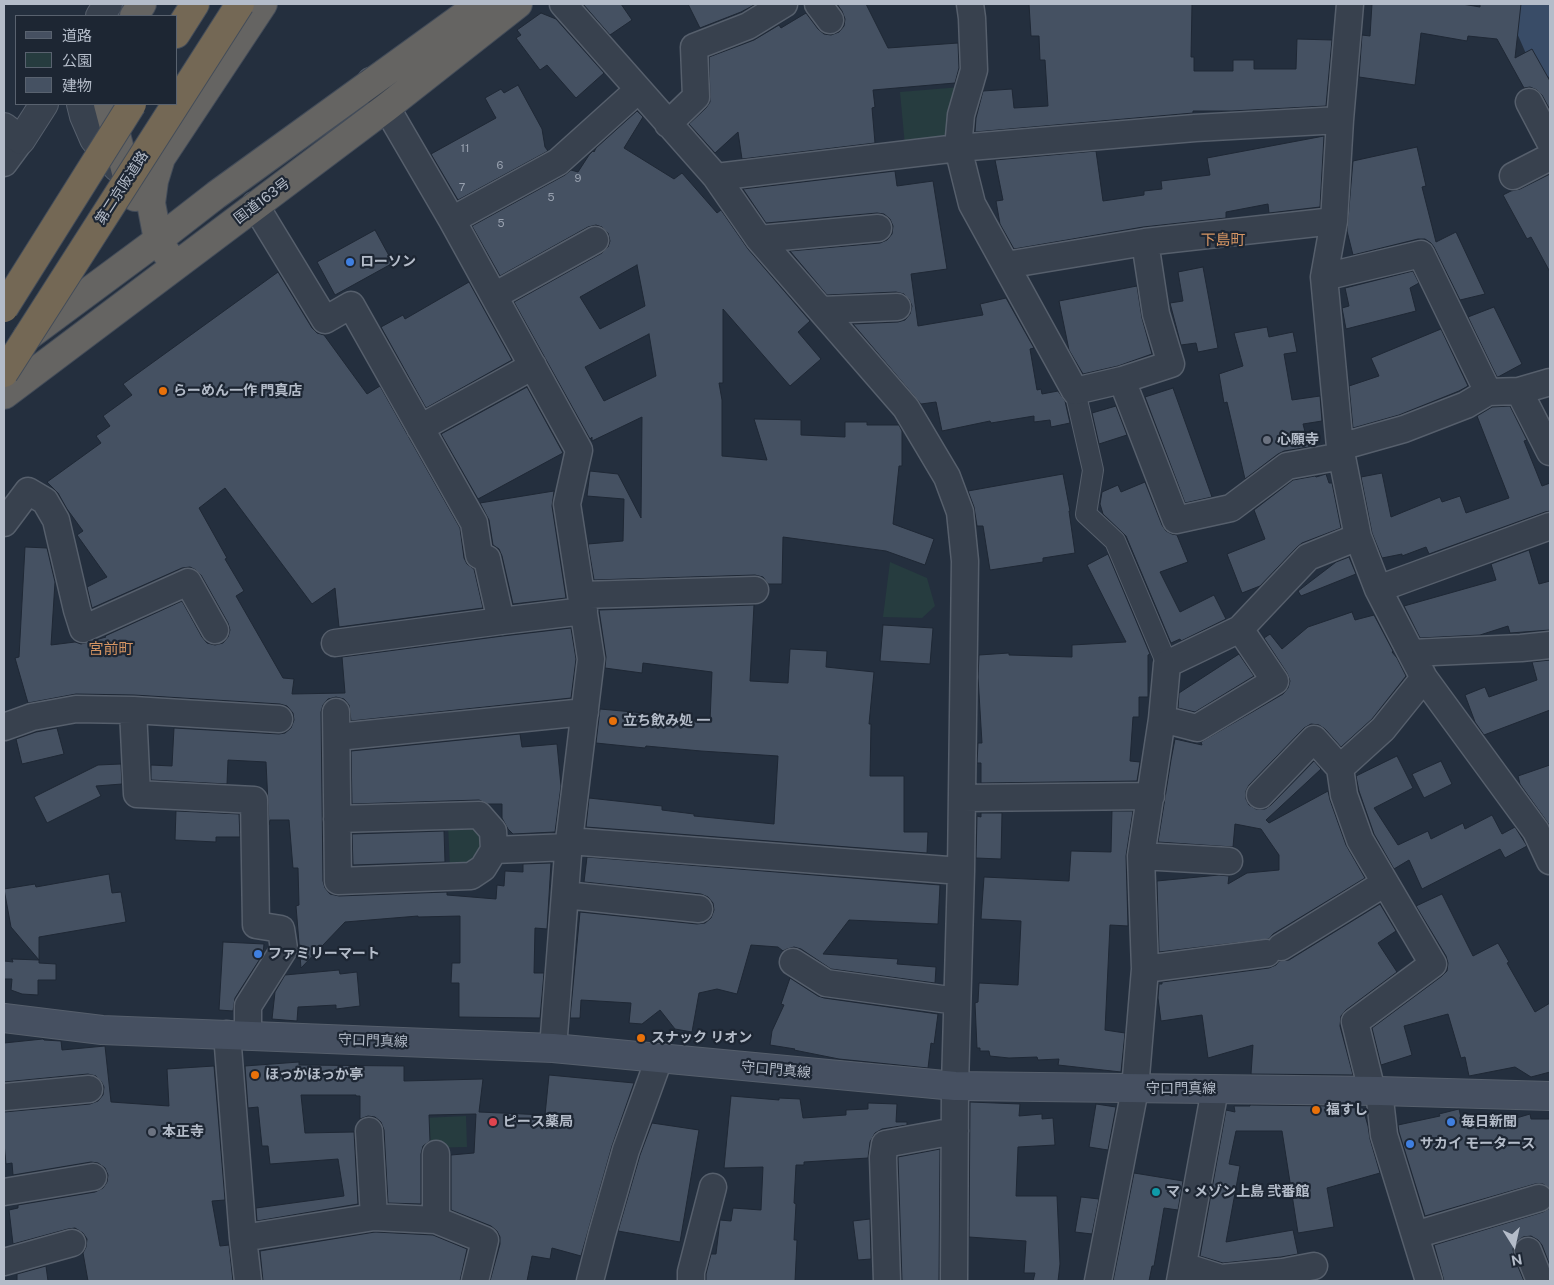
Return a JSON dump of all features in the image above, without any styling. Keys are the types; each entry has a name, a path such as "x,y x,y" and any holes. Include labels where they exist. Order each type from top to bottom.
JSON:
{"highway":[{"path":"135,15 142,4"},
{"path":"178,15 185,4"},
{"path":"178,31 195,4"},
{"name":"第二京阪道路","path":"178,101 240,4"},
{"path":"158,240 151,204 154,181 161,158 264,4"},
{"path":"4,355 216,195 480,4"},
{"name":"国道163号","path":"4,395 387,107 518,4"},
{"path":"108,105 128,180 140,208 174,266"},
{"path":"4,308 131,105"},
{"name":"第二京阪道路","path":"4,373 175,105"}],"main road":[{"name":"守口門真線","path":"4,1018 102,1030 553,1048 955,1086 1375,1091 1550,1096"}],"street":[{"path":"101,15 108,4"},
{"path":"563,4 716,177 759,239 906,408 947,477 960,512 965,562 962,798 955,1086 954,1281"},
{"path":"668,124 696,97 694,47 748,26 784,4"},
{"path":"970,4 974,70 961,115 958,148 972,204 1075,391 1093,470 1086,514 1115,541 1167,664 1162,719 1141,856 1145,970 1135,1089 1098,1281"},
{"path":"1350,4 1334,221 1324,277 1341,451 1358,537 1378,589 1424,678 1536,831 1550,861"},
{"path":"372,82 452,220 579,450 567,504 591,658 569,844 553,1048"},
{"path":"452,220 558,162 638,90"},
{"path":"1529,102 1550,142"},
{"path":"4,162 12,134 43,105"},
{"path":"81,105 94,139 128,180"},
{"path":"716,177 958,148 1195,128 1340,120"},
{"path":"1513,176 1550,157"},
{"path":"255,205 325,320 351,305 474,522 479,555 487,559 501,620"},
{"path":"1006,264 1144,242 1334,221"},
{"path":"759,239 878,228"},
{"path":"494,296 595,240"},
{"path":"1075,391 1122,380 1171,364 1156,314 1144,242"},
{"path":"1324,277 1421,254 1488,392"},
{"path":"821,310 898,307"},
{"path":"420,428 533,366"},
{"path":"1122,380 1176,520 1231,508 1287,466 1341,451 1404,429 1466,405 1488,392 1519,391 1550,382"},
{"path":"1519,391 1550,452"},
{"path":"4,523 28,490 45,501 56,520 83,629 188,582 215,630"},
{"path":"1378,589 1550,526"},
{"path":"1167,664 1240,629 1308,557 1358,537"},
{"path":"335,643 501,620 583,603 755,590"},
{"path":"1162,719 1197,728 1275,681 1240,629"},
{"path":"1411,653 1550,645"},
{"path":"1340,768 1383,729 1424,678"},
{"path":"4,727 32,717 76,709 133,710 279,719"},
{"path":"133,710 137,794 254,800 256,926 281,929 284,949 248,1006 237,1035 243,1238 248,1281"},
{"path":"336,712 337,819 338,881 471,876 483,868 494,850 493,830 479,815 337,819"},
{"path":"347,736 585,712"},
{"path":"1260,795 1314,739 1340,768 1344,795 1360,840 1433,964 1355,1022 1375,1091 1384,1135 1429,1281"},
{"path":"962,798 1151,796"},
{"path":"494,850 569,844 960,871"},
{"path":"1141,856 1229,861"},
{"path":"1145,970 1274,950 1385,883"},
{"path":"565,895 699,909"},
{"path":"793,962 826,983 957,1001"},
{"path":"590,1281 626,1150 659,1059"},
{"path":"4,1097 89,1089"},
{"path":"1215,1090 1181,1274 1221,1278 1284,1277 1314,1266"},
{"path":"369,1131 374,1217"},
{"path":"887,1281 883,1158 885,1144 955,1131"},
{"path":"436,1154 436,1220"},
{"path":"4,1192 93,1177"},
{"path":"691,1281 691,1272 713,1187"},
{"path":"1415,1235 1539,1198"},
{"path":"243,1238 374,1217 436,1220 486,1240 475,1281"},
{"path":"4,1262 72,1242"},
{"path":"1528,1252 1540,1281"}],"green space":[{"path":"961,87 943,142 905,146 900,92"},
{"path":"890,562 927,578 935,606 922,618 883,617"},
{"path":"448,824 468,824 479,832 484,848 476,862 450,868"},
{"path":"466,1116 467,1147 424,1148 423,1118"}],"building":[{"path":"583,4 621,4 632,20 610,35"},
{"path":"688,4 756,4 700,28"},
{"path":"837,4 866,4 888,48 958,43 959,68 955,83 873,90 875,107 872,108 875,143 742,159 738,132 715,153 689,124 710,102 709,57 754,40 779,25 781,28 806,13 824,34 831,35 839,32 844,26 845,19"},
{"path":"1029,4 1192,4 1191,57 1194,57 1194,71 1233,71 1233,60 1254,60 1254,69 1296,69 1297,39 1332,40 1326,106 1193,111 1193,113 975,132 976,118 983,91 1012,89 1014,108 1048,106 1045,60 1040,60 1039,36 1031,36"},
{"path":"1372,4 1462,4 1480,7 1480,4 1521,4 1515,58 1532,49 1550,81 1550,110 1537,90 1530,87 1524,88 1497,39 1468,36 1467,41 1421,33 1415,85 1359,77 1362,35 1370,36"},
{"path":"541,13 556,19 604,73 576,98 547,65 540,70 516,38 521,35 517,30"},
{"path":"518,85 542,129 545,147 548,151 458,200 431,154 496,118 485,98 501,89 504,93"},
{"path":"637,111 643,117 624,148 674,179 682,173 717,213 721,210 748,249 810,321 798,332 821,359 790,386 723,309 723,383 719,383 722,400 722,456 767,460 754,419 801,420 801,435 845,437 845,422 867,422 867,425 899,425 902,431 902,466 899,466 893,524 934,539 925,565 886,551 783,537 782,584 768,584 763,577 755,575 594,580 588,544 623,541 624,499 587,496 590,471 618,474 641,518 642,417 592,441 592,437 590,439 514,302 602,253 608,247 610,241 608,233 602,227 596,225 588,227 500,276 472,226 571,170 578,172 596,148","holes":["637,265 645,306 600,329 580,297","649,334 656,376 604,401 585,367"]},
{"path":"1324,136 1320,207 1269,213 1268,204 1226,212 1226,218 1143,227 1014,249 1000,224 996,201 1003,200 995,160 1096,151 1103,201 1144,195 1144,191 1162,189 1161,181 1210,175 1207,158"},
{"path":"1417,147 1426,186 1422,187 1436,242 1456,232 1485,294 1460,300 1434,247 1425,239 1418,239 1353,255 1347,231 1353,161"},
{"path":"895,171 897,186 933,181 947,269 911,274 918,326 983,315 980,304 1006,298 1034,348 1030,349 1037,390 1041,389 1042,394 1058,391 1065,401 1070,423 1051,427 1050,420 1034,422 1034,416 991,423 990,421 942,431 936,402 921,404 853,324 905,320 910,314 912,306 909,299 904,294 896,292 827,295 790,251 880,243 887,240 892,234 893,226 890,219 884,214 877,213 766,223 743,189"},
{"path":"1550,174 1550,272 1531,237 1527,239 1503,195"},
{"path":"375,230 393,263 335,295 317,262"},
{"path":"1203,267 1218,348 1198,352 1196,343 1181,345 1170,303 1183,301 1178,272"},
{"path":"1413,271 1419,283 1410,288 1416,311 1346,329 1342,308 1349,306 1345,288"},
{"path":"278,272 312,328 317,333 324,335 367,394 380,386 460,528 464,558 467,564 474,569 483,608 339,627 335,588 312,604 225,488 199,508 244,591 236,596 283,678 294,679 292,694 345,693 342,657 503,636 571,628 576,659 571,698 351,721 349,705 344,699 336,697 328,699 323,705 321,712 323,881 325,888 330,894 339,896 447,892 447,895 496,899 497,885 504,886 505,871 523,872 523,864 551,863 547,929 535,928 534,973 544,973 540,1018 459,1017 459,983 451,983 452,963 460,963 460,916 418,916 345,922 301,968 296,906 299,905 298,868 293,868 289,820 270,820 269,825 266,762 228,760 227,784 151,780 151,765 172,766 174,728 285,733 291,728 294,720 293,713 287,706 134,695 76,694 28,703 15,658 19,657 25,547 47,548 55,582 51,645 75,642 81,644 106,637 182,601 207,643 215,645 223,643 228,637 230,630 228,623 201,575 190,567 182,568 92,608 87,587 107,577 77,535 83,531 58,493 47,482 101,443 96,436 110,426 103,416 132,395 123,384"},
{"path":"469,282 512,360 426,408 381,327 403,315 405,319"},
{"path":"1137,286 1142,318 1152,354 1118,366 1083,374 1069,350 1059,301"},
{"path":"1494,307 1522,364 1498,377 1468,317"},
{"path":"1267,327 1269,337 1293,332 1297,352 1284,354 1292,400 1320,396 1322,421 1303,424 1309,447 1284,451 1278,454 1245,479 1227,402 1224,403 1219,374 1243,366 1234,333"},
{"path":"1441,329 1468,386 1399,415 1353,428 1349,386 1379,376 1371,358"},
{"path":"527,387 563,453 478,499 441,434"},
{"path":"1173,388 1212,497 1185,503 1145,397"},
{"path":"1116,406 1127,435 1099,444 1092,413"},
{"path":"1510,406 1527,440 1524,441 1542,486 1550,483 1550,511 1429,554 1426,547 1402,556 1402,554 1382,558 1372,533 1361,477 1382,473 1391,517 1440,497 1442,502 1460,496 1466,513 1509,498 1477,416 1492,407"},
{"path":"1063,474 1075,553 1043,558 1043,562 990,570 983,526 977,526 974,507 968,491"},
{"path":"1326,474 1329,483 1332,483 1341,528 1302,543 1260,586 1242,593 1227,554 1265,539 1254,510 1293,480"},
{"path":"1145,482 1162,525 1166,531 1177,535 1188,562 1160,572 1180,612 1214,595 1226,619 1181,641 1180,639 1171,643 1126,536 1103,514 1100,504 1102,492 1118,485 1121,492"},
{"path":"554,491 552,506 566,598 513,604 502,556 499,549 493,545 489,520 480,503"},
{"path":"1529,550 1539,584 1550,581 1550,630 1510,633 1508,626 1480,635 1420,638 1404,606 1496,580 1491,564"},
{"path":"1108,554 1150,654 1148,655 1148,697 1139,697 1139,717 1133,717 1130,761 1140,762 1137,781 981,783 981,763 977,763 978,743 982,743 978,677 979,655 1009,653 1009,655 1072,657 1072,645 1126,642 1087,565"},
{"path":"1349,557 1356,574 1301,596 1298,591 1336,562"},
{"path":"754,605 750,681 788,683 790,649 827,651 826,667 874,672 869,724 871,724 870,776 904,776 904,832 928,832 927,853 586,827 589,798 662,806 662,810 694,814 694,816 774,824 778,756 596,743 600,709 644,713 644,716 710,722 712,672 643,663 642,673 605,668 606,657 599,610"},
{"path":"1352,612 1355,620 1374,615 1406,676 1372,719 1341,747 1319,725 1311,724 1304,728 1249,785 1246,791 1246,799 1249,805 1256,809 1265,809 1314,761 1321,769 1266,820 1269,823 1328,791 1346,845 1365,878 1273,934 1269,939 1159,952 1157,881 1219,875 1229,876 1228,884 1247,873 1279,870 1279,855 1261,829 1235,824 1233,847 1158,842 1175,739 1202,745 1201,742 1283,694 1288,688 1290,681 1287,673 1264,638 1270,634 1282,649 1308,627"},
{"path":"883,625 933,628 930,664 880,661"},
{"path":"1239,654 1254,676 1195,712 1178,708 1179,693"},
{"path":"1550,660 1550,710 1484,735 1475,722 1465,695 1485,687 1489,697 1537,680 1532,662"},
{"path":"57,728 64,754 22,764 16,739 36,732"},
{"path":"520,734 522,747 557,744 561,786 555,832 513,834 502,818 502,804 488,804 479,800 352,804 351,751"},
{"path":"1397,756 1413,788 1374,808 1398,845 1428,831 1431,839 1463,823 1465,829 1492,815 1502,834 1515,827 1527,846 1505,858 1500,849 1422,889 1409,860 1394,869 1374,834 1359,791 1356,776"},
{"path":"1441,761 1452,784 1424,798 1412,774"},
{"path":"121,764 122,784 96,786 101,796 47,823 34,797 98,765"},
{"path":"1550,765 1550,826 1520,784 1518,776"},
{"path":"176,811 239,814 240,837 216,837 216,842 175,840"},
{"path":"1112,811 1133,811 1126,856 1128,926 1110,925 1105,1030 1125,1033 1121,1072 1058,1065 1059,1059 1038,1060 1037,1057 1009,1058 990,1056 989,1051 980,1051 980,1048 977,1048 975,1003 978,1002 979,983 1018,985 1021,921 981,919 984,877 1069,881 1071,851 1111,852"},
{"path":"981,813 1002,813 1001,859 976,858 977,816 981,817"},
{"path":"444,831 445,862 353,865 352,834"},
{"path":"587,857 940,885 938,924 849,920 823,954 898,959 897,964 936,967 935,983 831,969 801,949 794,947 783,951 778,947 751,945 737,994 717,989 699,993 692,1032 675,1029 660,1010 642,1024 629,1023 631,1003 581,1000 580,1018 570,1018 580,912 697,924 705,923 711,918 714,910 713,903 708,897 701,894 584,882"},
{"path":"109,874 112,893 121,892 126,922 39,937 39,960 11,927 4,889 35,884 36,887"},
{"path":"1442,894 1473,956 1498,943 1509,962 1507,963 1535,1012 1550,1003 1550,1072 1531,1077 1515,1067 1469,1076 1465,1057 1461,1058 1448,1014 1404,1026 1412,1055 1381,1065 1372,1028 1447,971 1448,963 1446,956 1416,906"},
{"path":"1380,904 1396,931 1378,943 1397,972 1346,1010 1341,1016 1340,1026 1353,1075 1251,1074 1253,1045 1208,1058 1202,1015 1161,1021 1158,998 1159,984 1162,984 1162,982 1269,968 1276,965 1279,961 1289,960"},
{"path":"223,942 264,944 263,954 235,998 233,1011 219,1010"},
{"path":"12,959 39,960 39,963 56,964 56,980 38,980 38,995 22,994 11,990 12,979 4,979 4,961 13,962"},
{"path":"339,970 340,974 357,972 360,1006 336,1009 336,1005 298,1007 297,1021 272,1019 275,992 285,975"},
{"path":"790,978 824,998 938,1014 934,1044 931,1043 928,1068 839,1059 770,1045 772,1031 784,1005 781,1004"},
{"path":"43,1039 61,1041 62,1050 105,1046 111,1102 169,1106 167,1069 214,1066 225,1200 212,1201 220,1246 229,1245 233,1281 88,1281 83,1253 87,1239 83,1233 75,1228 13,1244 9,1210 18,1208 18,1205 95,1192 103,1188 107,1182 108,1175 105,1168 98,1163 91,1162 13,1175 12,1163 6,1164 4,1112 90,1104 98,1101 103,1095 104,1087 101,1081 96,1076 88,1074 4,1082 4,1043"},
{"path":"299,1062 299,1065 404,1066 404,1081 483,1079 479,1112 545,1115 549,1075 634,1083 612,1146 581,1256 552,1248 550,1259 532,1256 527,1281 490,1281 500,1244 500,1237 497,1231 491,1226 451,1210 451,1155 474,1153 476,1114 429,1115 430,1141 423,1146 421,1154 421,1204 388,1203 384,1130 381,1122 375,1117 368,1116 360,1119 360,1096 356,1095 301,1095 305,1133 354,1132 358,1204 257,1221 256,1208 344,1196 338,1159 270,1164 268,1146 262,1146 258,1107 248,1108 245,1066"},
{"path":"731,1096 779,1100 779,1098 800,1099 803,1118 846,1115 846,1110 868,1109 868,1103 897,1104 896,1122 907,1122 907,1125 882,1129 875,1133 870,1142 868,1158 804,1162 804,1165 796,1165 794,1203 796,1204 794,1240 797,1240 795,1281 706,1281 711,1254 716,1254 720,1220 731,1221 733,1208 761,1210 763,1167 724,1168"},
{"path":"970,1102 1020,1104 1019,1116 1042,1114 1042,1119 1053,1118 1055,1145 1018,1147 1016,1196 1057,1196 1060,1264 1058,1281 1033,1281 1035,1273 1024,1273 1026,1241 969,1237"},
{"path":"1096,1104 1116,1107 1108,1150 1089,1147"},
{"path":"1234,1106 1363,1108 1380,1173 1327,1188 1334,1227 1298,1233 1282,1131 1236,1131 1229,1164 1240,1166 1226,1242 1293,1230 1298,1254 1223,1263 1200,1256 1226,1110 1235,1112"},
{"path":"1459,1109 1462,1122 1495,1116 1496,1124 1530,1114 1531,1119 1550,1119 1550,1189 1543,1184 1535,1184 1425,1216 1398,1125 1440,1116 1439,1114"},
{"path":"652,1123 699,1130 680,1242 618,1231 640,1155"},
{"path":"940,1149 939,1281 902,1281 898,1157"},
{"path":"1134,1173 1183,1181 1178,1210 1164,1208 1154,1266 1152,1266 1149,1281 1113,1281"},
{"path":"1081,1197 1099,1199 1092,1234 1075,1232"},
{"path":"1550,1208 1550,1266 1542,1245 1538,1240 1531,1236 1523,1237 1516,1242 1513,1249 1514,1257 1524,1281 1444,1281 1434,1245 1543,1212"},
{"path":"870,1219 871,1259 858,1260 853,1221"},
{"path":"375,1232 433,1235 467,1249 460,1281 263,1281 260,1251"},
{"path":"46,1266 48,1281 17,1281 17,1274"}],"waterway":[{"path":"1534,4 1536,24 1550,56"}],"place":[{"name":"ローソン","path":"350,262"},
{"name":"らーめん一作 門真店","path":"163,391"},
{"name":"心願寺","path":"1267,440"},
{"name":"立ち飲み処 一","path":"613,721"},
{"name":"ファミリーマート","path":"258,954"},
{"name":"スナック リオン","path":"641,1038"},
{"name":"ほっかほっか亭","path":"255,1075"},
{"name":"福すし","path":"1316,1110"},
{"name":"ピース薬局","path":"493,1122"},
{"name":"毎日新聞","path":"1451,1122"},
{"name":"本正寺","path":"152,1132"},
{"name":"サカイ モータース","path":"1410,1144"},
{"name":"マ・メゾン上島 弐番館","path":"1156,1192"}],"district":[{"name":"下島町","path":"1223,240"},
{"name":"宮前町","path":"111,649"}]}
